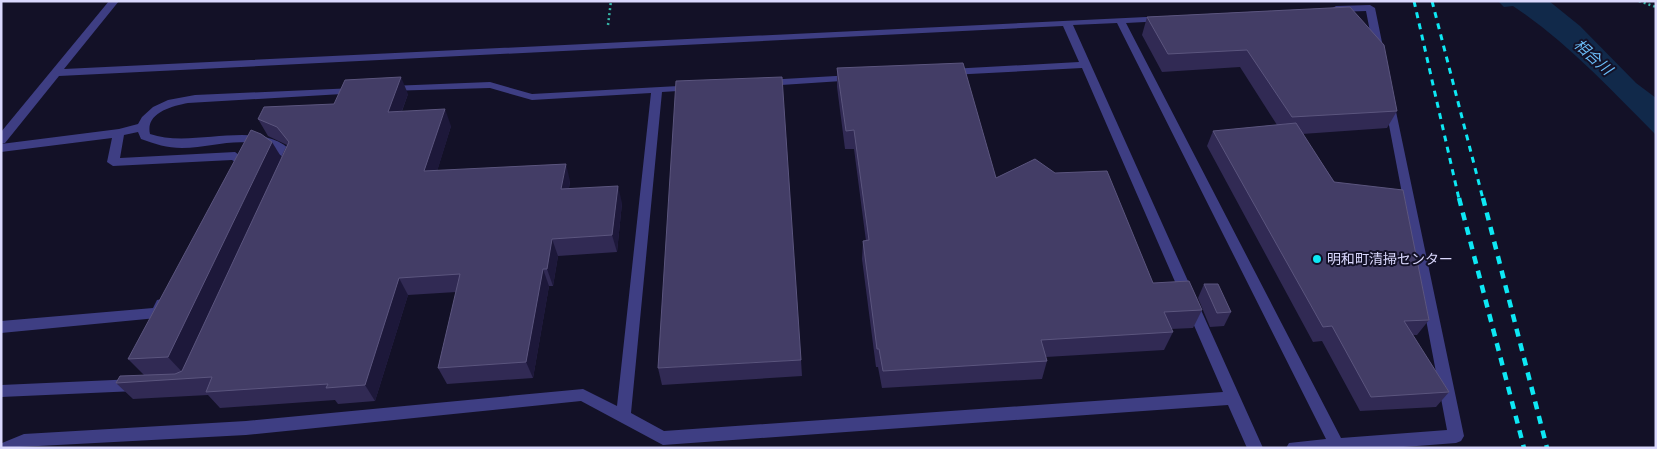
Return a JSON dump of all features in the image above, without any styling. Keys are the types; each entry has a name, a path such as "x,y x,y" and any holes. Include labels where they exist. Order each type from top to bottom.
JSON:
{"street":[{"path":"1,140 114,1"},
{"path":"1322,10 1370,8 1382,66"},
{"path":"55,73 1178,18"},
{"path":"1120,20 1337,445"},
{"path":"1068,23 1255,448"},
{"path":"936,73 1086,65"},
{"path":"757,84 866,77"},
{"path":"1,148 119,133 143,127 149,118 162,107 195,98 490,85 532,97 707,86"},
{"path":"623,416 657,89"},
{"path":"1294,448 1456,436 1388,95"},
{"path":"143,127 145,136 165,143 256,139 275,142 285,149 291,158 283,176"},
{"path":"119,133 113,162 235,156 241,161 232,178"},
{"path":"1,327 157,313 166,296"},
{"path":"1,392 150,384"},
{"path":"7,448 24,441 246,428 583,395 663,438 1233,398"}],"path":[{"path":"1639,1 1656,7"}],"water":[{"name":"相合川","path":"1549,1 1580,26 1636,83 1656,98 1656,135 1588,67 1552,35 1513,6 1504,7 1499,2"}],"building":[{"path":"1350,7 1384,45 1397,111 1292,117 1247,50 1168,54 1147,17"},
{"path":"963,63 996,178 1035,159 1055,173 1107,171 1153,283 1189,281 1202,310 1164,312 1173,332 1041,340 1047,361 883,371 879,349 877,349 863,241 869,240 854,130 846,131 837,68"},
{"path":"401,77 388,112 445,109 424,171 566,164 561,189 618,186 612,235 552,239 547,269 543,269 526,362 438,368 460,274 399,278 365,385 326,388 328,384 206,392 212,377 116,383 120,376 175,374 182,371 289,142 277,127 258,119 264,107 334,104 345,80"},
{"path":"782,77 801,360 658,368 676,81"},
{"path":"1296,123 1334,182 1403,190 1429,320 1404,321 1449,392 1371,397 1332,326 1323,327 1213,131"},
{"path":"251,130 272,142 168,357 128,359"},
{"path":"1204,284 1218,284 1231,312 1217,313"}],"railway":[{"path":"1414,1 1459,199"},
{"path":"1432,1 1483,199"},
{"path":"1459,198 1524,448"},
{"path":"1483,198 1547,448"}],"place":[{"name":"明和町清掃センター","path":"1317,259"}]}
